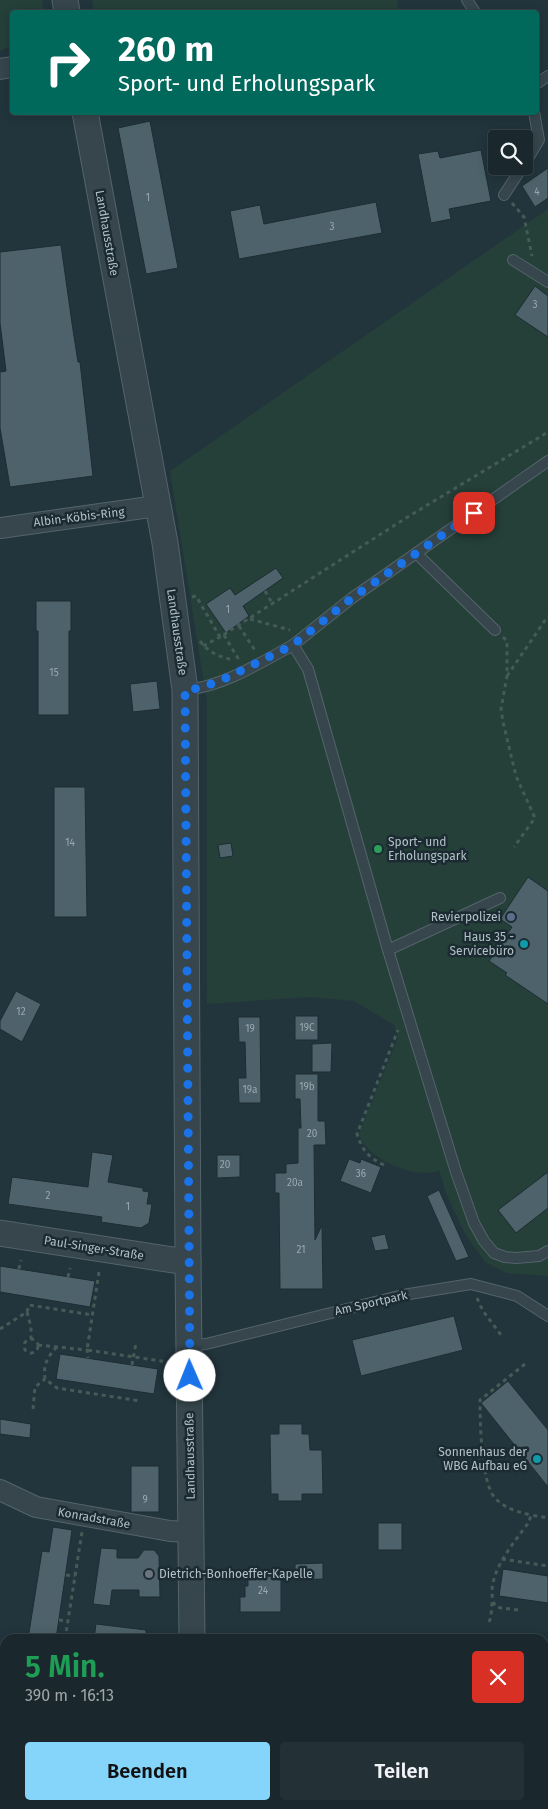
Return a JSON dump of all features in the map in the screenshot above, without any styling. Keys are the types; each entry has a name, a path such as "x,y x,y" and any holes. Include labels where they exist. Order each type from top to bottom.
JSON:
{"street":[{"name":"Landhausstraße","path":"87,115 165,543 185,690 187,758 188,1261 182,1354 191,1532 192,1634"},
{"name":"Albin-Köbis-Ring","path":"0,528 157,506"},
{"name":"Paul-Singer-Straße","path":"0,1233 188,1261"},
{"name":"Konradstraße","path":"0,1490 36,1507 170,1531 191,1532"}],"lane":[{"path":"533,149 539,140 535,115"},
{"path":"504,195 517,175"},
{"path":"513,260 548,282"},
{"path":"185,690 201,688 293,645 352,598 548,461"},
{"path":"416,553 495,630"},
{"path":"293,645 308,669 388,950 456,1172 474,1224 494,1253 505,1257 528,1257 539,1256 548,1251"},
{"path":"388,950 500,898"},
{"name":"Am Sportpark","path":"182,1354 206,1344 404,1295 471,1284 517,1296 548,1316"}],"path":[{"path":"504,195 524,217 532,255 532,272"},
{"path":"197,649 239,626 406,518 548,432"},
{"path":"265,590 272,603"},
{"path":"190,597 196,596 240,662 220,657 211,652 200,641 197,633"},
{"path":"506,676 548,616"},
{"path":"250,619 305,634"},
{"path":"239,626 262,661"},
{"path":"495,630 507,641 506,676 501,709 503,722 516,776 536,818 514,847"},
{"path":"384,1165 369,1157 361,1148 356,1134 403,1016 409,1014"},
{"path":"19,1269 21,1260"},
{"path":"68,1277 70,1268"},
{"path":"88,1358 86,1350 99,1272"},
{"path":"478,1302 501,1335"},
{"path":"31,1339 31,1327 27,1312 29,1305 93,1315"},
{"path":"0,1329 27,1312"},
{"path":"31,1339 38,1345 134,1357 182,1354"},
{"path":"31,1339 24,1342 23,1347 26,1352 35,1352 38,1345"},
{"path":"132,1365 136,1343"},
{"path":"57,1347 45,1362 44,1371 45,1379 57,1388 140,1401"},
{"path":"525,1364 480,1400 481,1447 486,1478 494,1498 510,1510 548,1518"},
{"path":"33,1409 35,1387 45,1379"},
{"path":"489,1622 498,1565 529,1522 531,1515"},
{"path":"66,1634 85,1516"},
{"path":"502,1560 548,1566"},
{"path":"66,1574 75,1576"},
{"path":"492,1600 495,1606 518,1610"},
{"path":"59,1620 68,1621"}],"green space":[{"path":"0,0 42,0 44,10 10,10 10,47 0,51"},
{"path":"92,0 397,0 399,10 94,10"},
{"name":"Sport- und Erholungspark","path":"548,209 548,1276 506,1273 485,1262 464,1232 446,1193 439,1170 430,1173 418,1173 405,1170 380,1158 362,1142 359,1133 398,1037 394,1025 354,1001 310,997 207,1004 207,702 170,471"}],"building":[{"path":"150,121 178,268 146,274 118,128"},
{"path":"481,150 491,201 449,209 451,219 431,223 418,154 438,151 440,158"},
{"path":"548,168 548,198 535,207 522,186"},
{"path":"376,202 382,233 239,259 230,211 260,205 264,224"},
{"path":"61,245 78,362 80,362 93,476 10,487 0,428 0,372 6,371 0,323 0,252"},
{"path":"535,286 548,296 548,337 515,315"},
{"path":"276,568 283,578 243,606 249,616 226,633 206,604 230,588 235,595"},
{"path":"36,601 71,601 69,715 38,715"},
{"path":"157,681 160,709 133,712 130,684"},
{"path":"54,787 85,787 87,917 54,917"},
{"path":"231,843 233,856 220,858 218,845"},
{"name":"Haus 35 - Servicebüro","path":"528,877 548,891 548,1004 505,975 507,973 489,961 512,927 500,919"},
{"path":"16,991 41,1004 22,1042 0,1029 0,1021"},
{"path":"295,1016 318,1016 318,1040 295,1040"},
{"path":"238,1017 260,1017 261,1103 239,1103 238,1078 246,1078 245,1042 239,1042"},
{"path":"332,1043 331,1072 312,1072 312,1044"},
{"path":"295,1074 318,1074 318,1121 325,1121 326,1145 314,1145 315,1240 322,1225 323,1289 280,1289 279,1193 275,1193 275,1173 286,1173 286,1164 298,1163 298,1128 301,1128 300,1099 295,1099"},
{"path":"92,1152 113,1155 108,1182 143,1188 143,1191 149,1192 147,1204 152,1204 149,1223 141,1228 101,1222 102,1217 8,1204 12,1177 88,1187"},
{"path":"217,1155 240,1155 240,1177 217,1178"},
{"path":"349,1159 360,1163 361,1159 381,1167 371,1193 340,1181"},
{"path":"548,1172 548,1208 516,1233 498,1210"},
{"path":"439,1190 469,1257 456,1261 427,1196"},
{"path":"385,1234 389,1249 375,1251 371,1237"},
{"path":"0,1266 95,1281 90,1307 0,1292"},
{"path":"454,1316 463,1350 361,1376 352,1340"},
{"path":"60,1354 158,1369 154,1394 56,1379"},
{"name":"Sonnenhaus der WBG Aufbau eG","path":"508,1381 548,1430 548,1487 481,1403"},
{"path":"0,1419 31,1424 30,1438 0,1434"},
{"path":"279,1424 302,1424 302,1434 309,1434 310,1450 322,1450 323,1494 302,1494 302,1501 278,1501 278,1494 271,1494 270,1434 279,1434"},
{"path":"131,1466 159,1466 159,1512 131,1512"},
{"path":"378,1523 402,1523 402,1550 378,1550"},
{"path":"53,1527 72,1530 57,1634 29,1634 42,1551 49,1552"},
{"path":"101,1548 117,1549 117,1558 138,1558 144,1550 154,1550 159,1556 160,1597 139,1597 139,1590 112,1590 110,1606 93,1604"},
{"path":"323,1563 323,1579 295,1580 295,1564"},
{"path":"503,1569 548,1576 548,1603 499,1596"},
{"path":"248,1576 281,1576 281,1612 240,1612 240,1597 245,1597 245,1586 248,1586"},
{"path":"96,1624 146,1630 146,1634 95,1634"}],"place":[{"name":"Sport- und Erholungspark","path":"378,849"},
{"name":"Revierpolizei","path":"511,917"},
{"name":"Haus 35 - Servicebüro","path":"524,944"},
{"name":"Sonnenhaus der WBG Aufbau eG","path":"537,1459"},
{"name":"Dietrich-Bonhoeffer-Kapelle","path":"149,1574"}],"route":[{"path":"190,1376 187,758 185,690 201,688 224,679 293,645 352,598 474,513"}]}
